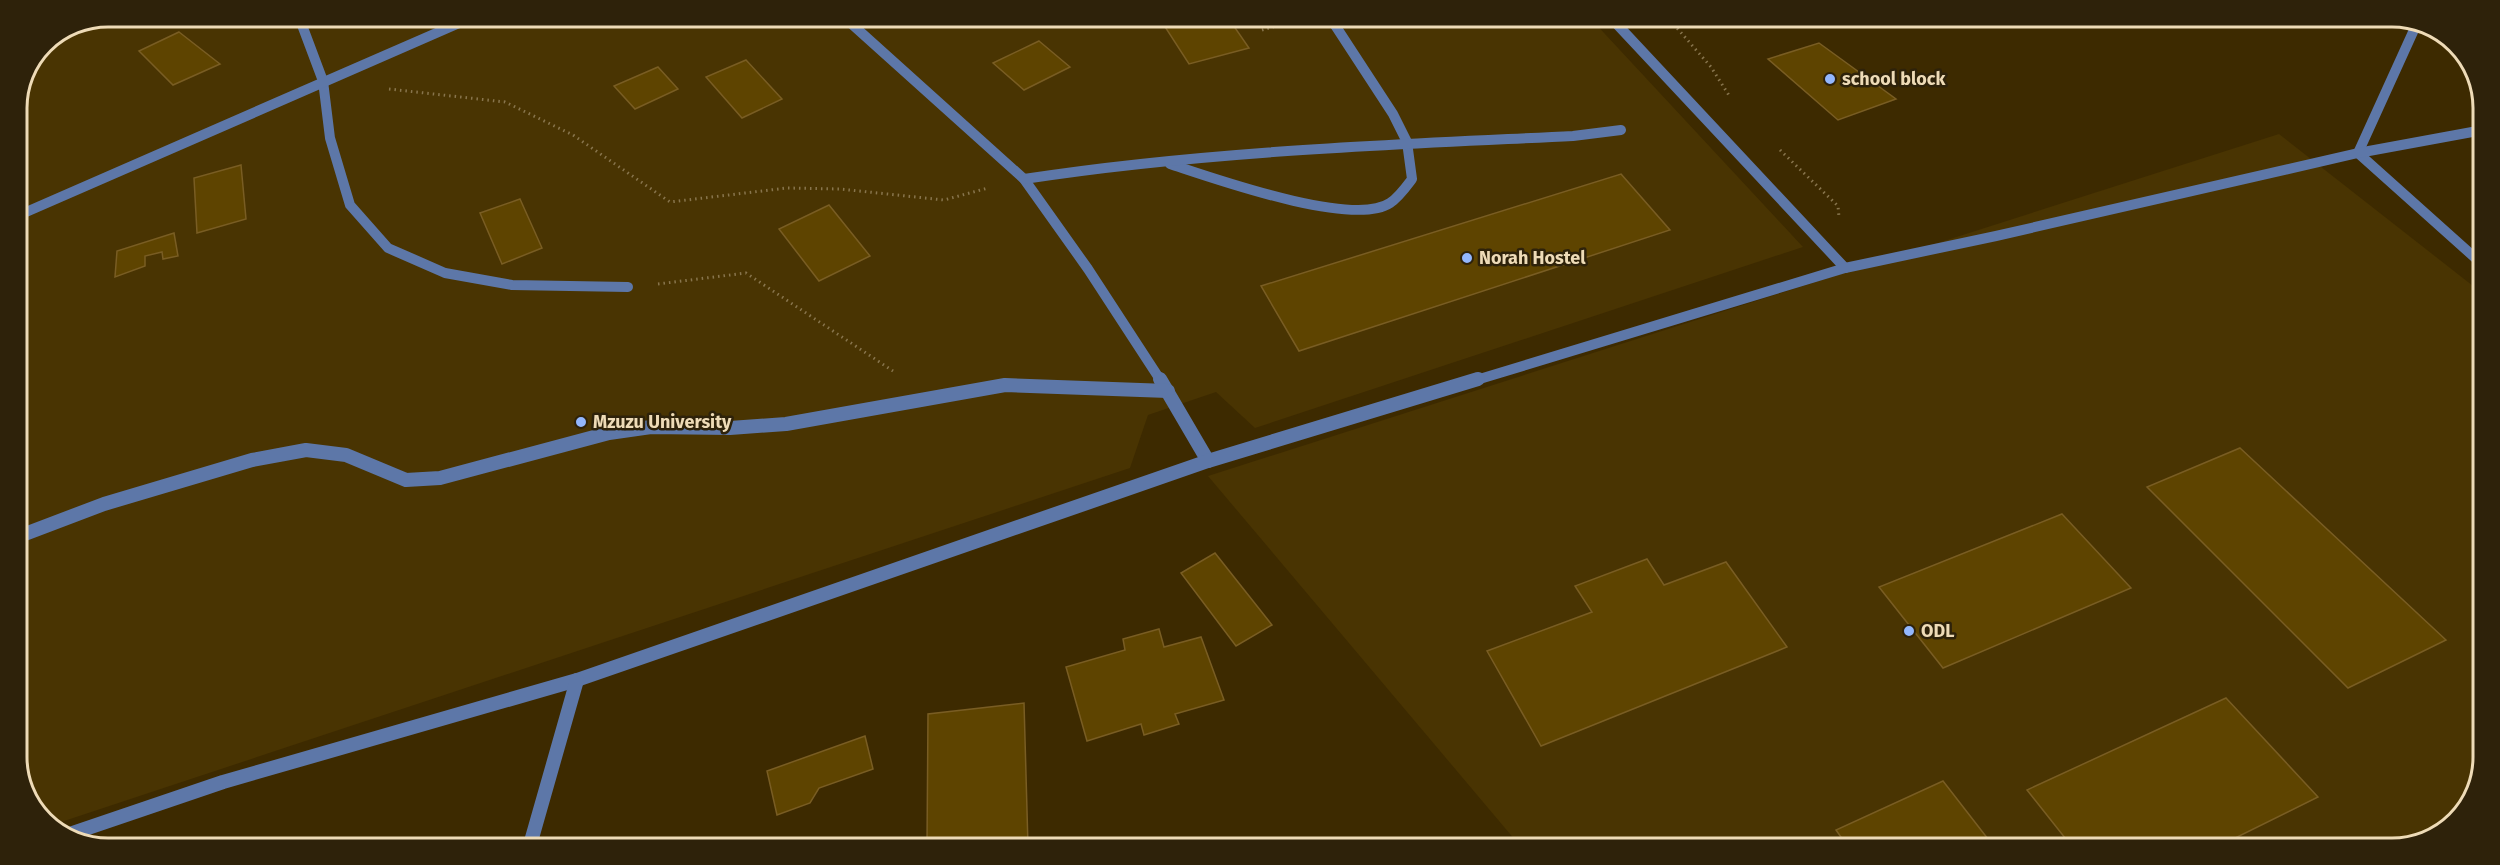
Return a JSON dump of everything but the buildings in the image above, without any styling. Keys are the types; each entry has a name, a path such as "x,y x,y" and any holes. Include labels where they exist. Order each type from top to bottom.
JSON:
{"street":[{"path":"303,27 323,81 330,138 350,205 388,248 445,273 512,285 628,287"},
{"path":"27,212 450,27"},
{"path":"854,27 1024,180 1088,269 1168,392 1208,462"},
{"path":"1163,161 1284,200 1362,210 1389,204 1412,179 1407,142 1393,114 1336,27"},
{"path":"1620,27 1845,268"},
{"path":"2358,153 2414,30"},
{"path":"1024,180 1091,168 1283,150 1407,142 1573,136 1621,130"},
{"path":"76,832 223,782 577,680 1208,462 1845,268 1996,236 2358,153 2473,132"},
{"path":"2358,153 2473,256"},
{"path":"27,533 116,501 252,460 306,450 346,455 406,480 440,478 609,433 651,427 730,428 786,424 1005,385 1168,392"},
{"path":"532,838 577,680"}],"path":[{"path":"1262,30 1272,27"},
{"path":"380,88 505,102 573,135 670,202 787,188 840,189 944,200 1024,180"},
{"path":"628,287 746,273 932,397"}],"shaded area":[{"name":"Mzuzu University","path":"108,27 1599,27 1803,247 1255,428 1216,392 1148,415 1130,468 61,822 38,797 33,788 27,762 27,108 33,77 51,51 63,41 77,33"},
{"name":"ODL","path":"2279,134 2473,286 2473,757 2469,783 2456,806 2437,824 2418,834 2392,838 1513,838 1208,476"}],"place":[{"name":"school block","path":"1830,79"},
{"name":"Norah Hostel","path":"1467,258"},
{"name":"Mzuzu University","path":"581,422"},
{"name":"ODL","path":"1909,631"}]}
